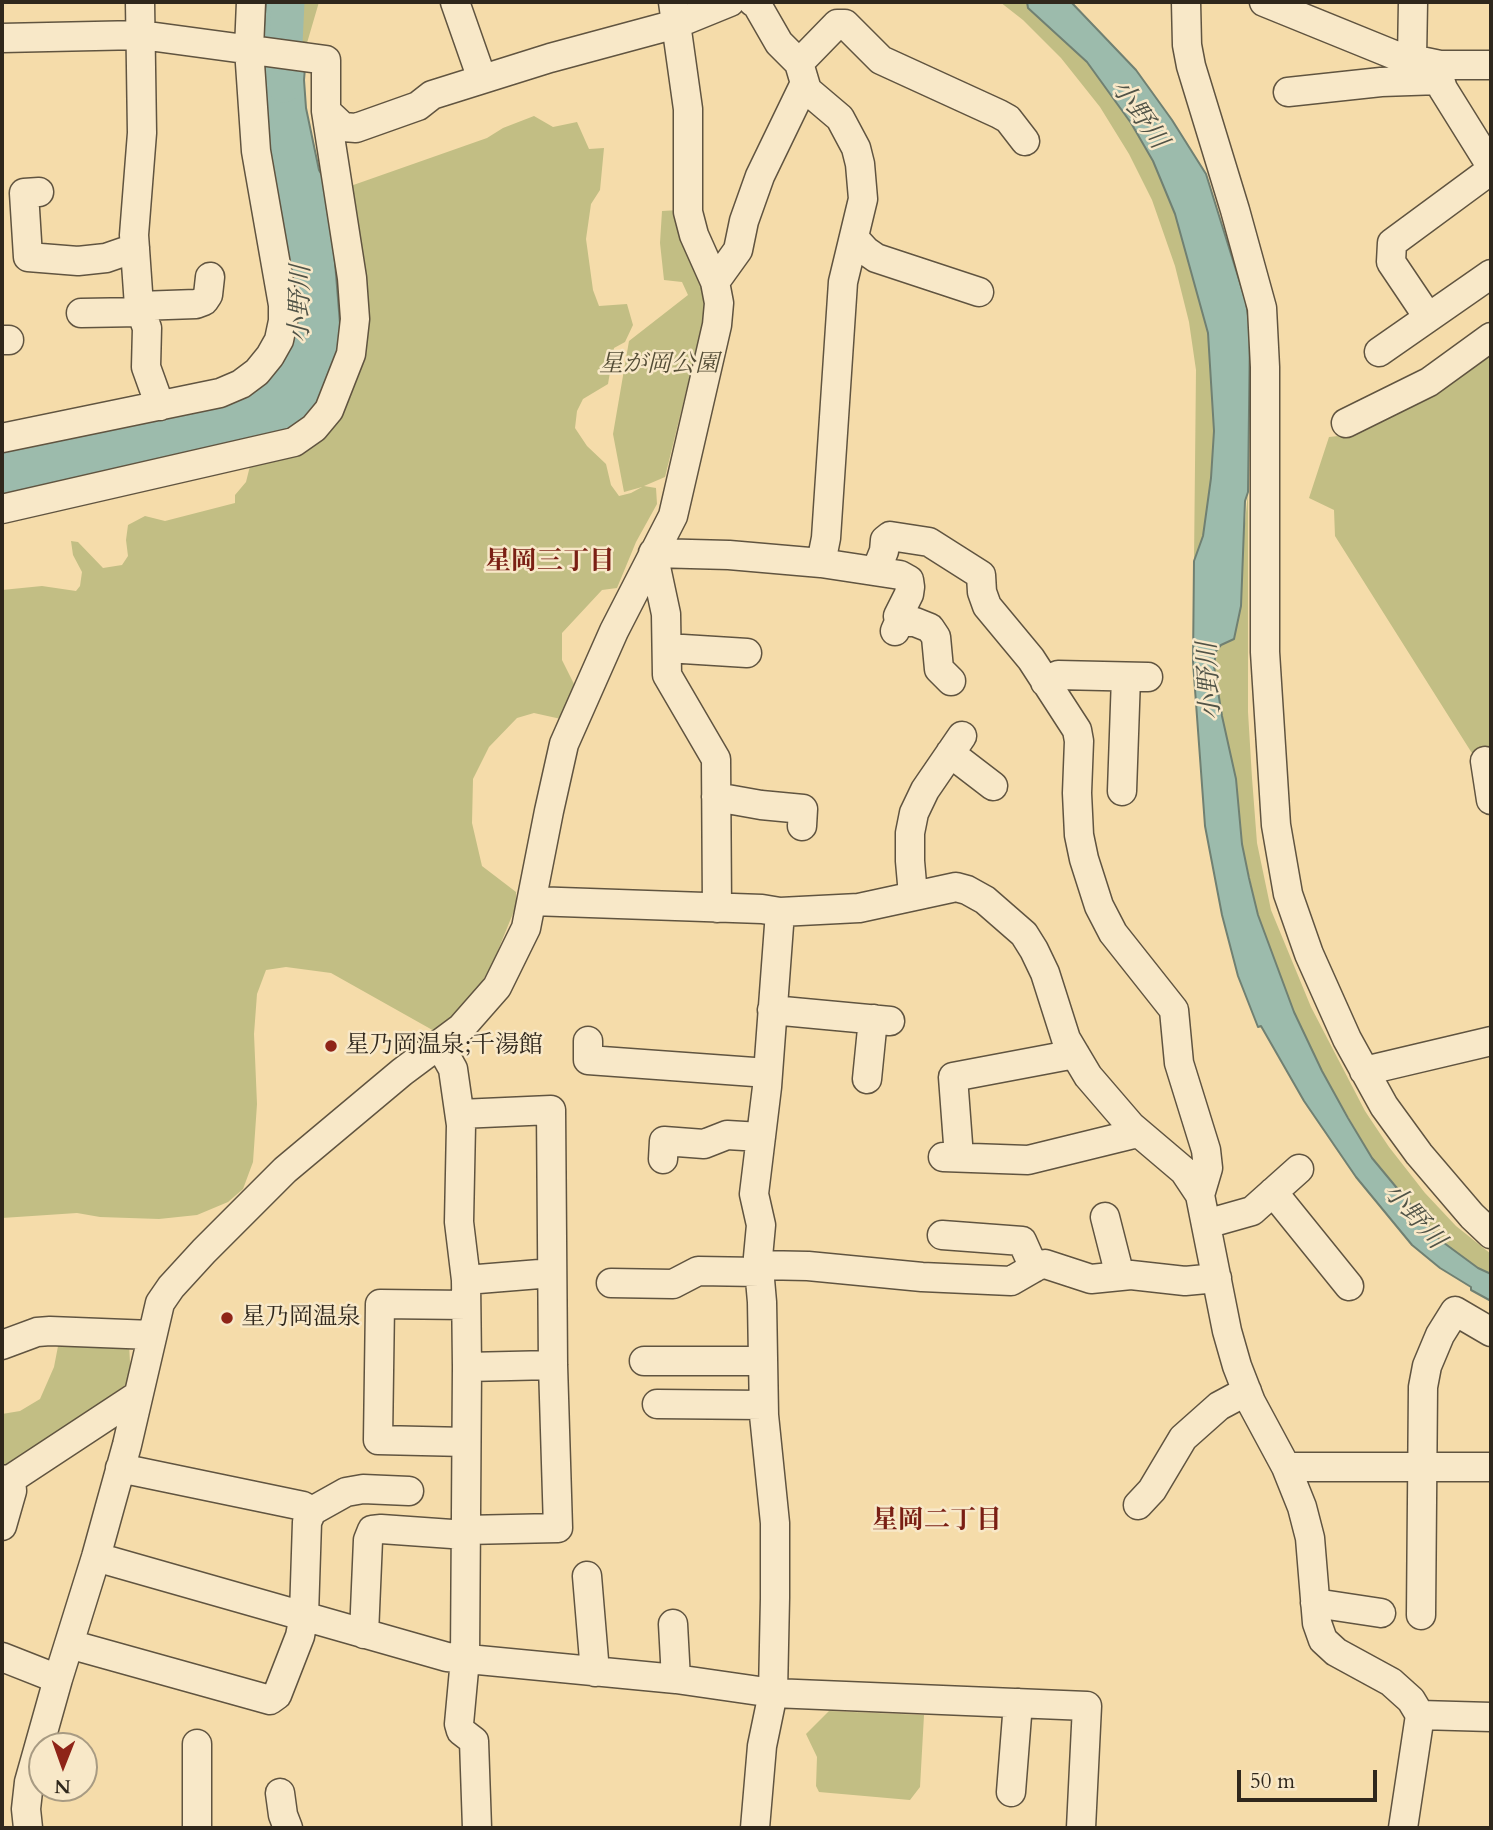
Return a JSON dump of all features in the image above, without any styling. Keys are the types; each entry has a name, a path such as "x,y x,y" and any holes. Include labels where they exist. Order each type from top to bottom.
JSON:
{"street":[{"path":"140,2 142,133 135,248 140,309 147,328 146,367 160,406"},
{"path":"2,438 220,393 241,384 257,372 270,356 279,340 283,305 256,151 251,2"},
{"path":"455,2 482,79"},
{"path":"326,111 343,127 356,128 418,106 432,95 550,58 675,13 730,2"},
{"path":"753,2 802,74 807,90 840,118 856,148 861,172 863,199 843,282 826,538 821,563"},
{"path":"1186,2 1187,45 1191,66 1262,308 1265,367 1265,652 1279,852 1287,894 1346,1039 1384,1106 1419,1154 1491,1234"},
{"path":"1264,2 1300,9 1397,56 1412,59 1440,73 1449,100 1491,168 1392,243 1391,262 1428,317"},
{"path":"1412,59 1413,2"},
{"path":"28,1828 26,1809 29,1782 96,1557 160,1303 171,1287 213,1242 285,1170 461,1028 481,1008 516,954 526,929 548,811 565,744 614,631 673,516 717,325 719,303 715,282 694,234 688,212 688,109 675,13"},
{"path":"715,282 738,250 744,221 802,74 837,24 845,24 881,60 999,114 1007,119 1025,141"},
{"path":"2,38 141,35 326,60 326,111 352,278 355,319 351,354 329,410 314,428 294,442 2,509"},
{"path":"1287,92 1381,82 1491,65"},
{"path":"39,192 24,193 14,228 28,257 78,261 106,258 135,248"},
{"path":"855,239 876,258 979,292"},
{"path":"1379,352 1491,274"},
{"path":"81,313 196,304 204,301 208,295 209,277"},
{"path":"1346,423 1429,382 1491,337"},
{"path":"876,571 884,551 885,540 890,536 929,542 981,575 982,592 987,606 1031,659 1077,730 1079,835 1084,859 1099,906 1113,933 1174,1010 1179,1063 1206,1150 1208,1168 1200,1195"},
{"path":"653,553 729,555 821,563 900,575 909,580 909,594 898,616 897,626 915,622 930,628 936,637 939,673"},
{"path":"653,553 666,614 667,675 672,688 716,759 717,908"},
{"path":"667,648 747,653"},
{"path":"1045,682 1058,675 1137,677 1127,780"},
{"path":"913,895 905,821 914,813 925,790 956,745 985,786"},
{"path":"1485,761 1491,800"},
{"path":"716,797 803,809 802,826"},
{"path":"532,901 780,912 859,908 956,887 985,900 1024,934 1045,973 1066,1039 1075,1054 1102,1094 1138,1133 1184,1171 1200,1195 1227,1331 1247,1391 1286,1467 1302,1507 1310,1538 1317,1623 1323,1640 1336,1652 1391,1682 1411,1700 1420,1715 1403,1828"},
{"path":"755,1828 762,1746 773,1693 775,1523 763,1405 759,1269 761,1226 754,1194 768,1073 780,912"},
{"path":"772,1010 881,1020 868,1080"},
{"path":"588,1041 588,1060 677,1057 768,1073"},
{"path":"1364,1071 1491,1041"},
{"path":"439,1044 453,1069 460,1114 459,1222 466,1292 467,1367 465,1659 459,1724 461,1731 474,1741 477,1828"},
{"path":"1075,1054 953,1077 951,1157 1028,1160 1138,1133"},
{"path":"364,1634 368,1539 372,1530 465,1533 558,1528 553,1365 551,1110 460,1114"},
{"path":"663,1159 664,1141 704,1144 727,1135 761,1137"},
{"path":"1206,1224 1252,1211 1299,1169"},
{"path":"1273,1192 1349,1286"},
{"path":"1105,1217 1120,1276"},
{"path":"960,1279 951,1236 1023,1241 1034,1268"},
{"path":"611,1283 673,1284 698,1271 808,1266 1011,1282 1045,1264 1091,1279 1131,1275 1185,1281 1217,1278"},
{"path":"466,1442 379,1440 380,1304 466,1292 552,1273"},
{"path":"1420,1615 1423,1387 1427,1366 1440,1335 1455,1311 1491,1332"},
{"path":"2,1345 37,1332 50,1331 152,1335"},
{"path":"644,1359 763,1361"},
{"path":"467,1367 553,1365"},
{"path":"1138,1505 1152,1490 1183,1438 1219,1406 1247,1391"},
{"path":"2,1526 12,1491 6,1479 137,1396"},
{"path":"657,1404 763,1405"},
{"path":"1286,1467 1491,1467"},
{"path":"120,1468 303,1506 312,1511"},
{"path":"69,1644 270,1700 277,1695 300,1636 304,1615 307,1522 312,1511 346,1492 363,1489 409,1490"},
{"path":"96,1557 447,1657 676,1679 773,1693 1087,1706 1081,1828"},
{"path":"587,1576 595,1672"},
{"path":"1315,1603 1381,1613"},
{"path":"673,1624 676,1679"},
{"path":"2,1657 58,1679"},
{"path":"1010,1792 1018,1703"},
{"path":"1420,1715 1491,1717"},
{"path":"197,1744 197,1828"},
{"path":"280,1793 288,1828"}],"green space":[{"path":"288,2 319,2 307,43 285,42"},
{"path":"1000,2 1027,2 1029,8 1087,62 1131,123 1153,161 1175,214 1208,333 1214,431 1203,536 1194,561 1196,370 1189,322 1175,266 1152,200 1129,154 1100,107 1061,58 1023,20"},
{"name":"星が岡公園","path":"534,116 553,127 577,122 589,149 604,148 600,190 591,204 586,239 593,290 599,306 627,304 633,325 625,342 614,348 608,384 583,399 577,411 575,428 587,446 606,464 611,485 619,496 642,487 624,492 613,434 629,341 688,295 682,282 664,280 660,243 662,211 679,210 706,277 706,310 665,477 644,486 656,488 657,504 636,542 617,588 602,590 562,633 562,660 574,684 561,719 534,713 517,718 489,747 473,779 472,823 482,866 516,892 516,906 492,965 477,990 436,1032 331,973 286,967 266,970 257,994 254,1034 257,1104 253,1162 243,1189 228,1202 197,1215 159,1219 100,1217 77,1213 2,1218 2,590 42,586 76,591 80,586 82,572 73,555 71,541 78,542 103,568 122,565 128,556 128,525 145,516 165,521 235,503 235,495 246,482 251,462 341,410 342,189 487,138 503,128"},
{"path":"1491,348 1491,761 1475,758 1335,536 1334,510 1309,498 1329,437 1347,435"},
{"path":"1248,492 1248,712 1257,843 1271,910 1311,1007 1365,1111 1425,1193 1456,1226 1491,1254 1491,1274 1478,1268 1440,1240 1372,1158 1322,1071 1294,1012 1258,915 1242,844 1214,666 1215,651 1234,639"},
{"path":"59,1341 129,1344 131,1381 21,1459 2,1467 2,1414 20,1411 40,1399 54,1367"},
{"path":"829,1711 924,1715 920,1787 910,1800 819,1792 816,1786 817,1757 806,1734"}],"water":[{"path":"266,2 288,2 285,41 307,43 304,80 306,108 319,170 329,188 341,336 333,376 321,405 300,425 278,436 2,498 2,450 274,366 263,39"},
{"path":"1027,2 1071,2 1136,70 1206,174 1246,302 1250,329 1248,492 1245,501 1241,606 1234,639 1221,645 1216,651 1214,666 1236,779 1242,844 1258,915 1294,1012 1322,1071 1372,1158 1440,1240 1478,1268 1491,1274 1491,1301 1471,1290 1471,1287 1440,1268 1412,1245 1356,1177 1304,1101 1261,1026 1258,1027 1238,976 1222,915 1205,826 1193,662 1194,561 1203,536 1214,431 1208,333 1175,214 1153,161 1131,123 1087,62 1028,8"}],"waterway":[{"name":"小野川","path":"284,86 288,2"}],"place":[{"name":"星乃岡温泉;千湯館","path":"331,1046"},
{"name":"星乃岡温泉","path":"227,1318"}],"district":[{"name":"星岡三丁目","path":"550,563"},
{"name":"星岡二丁目","path":"937,1522"}]}
